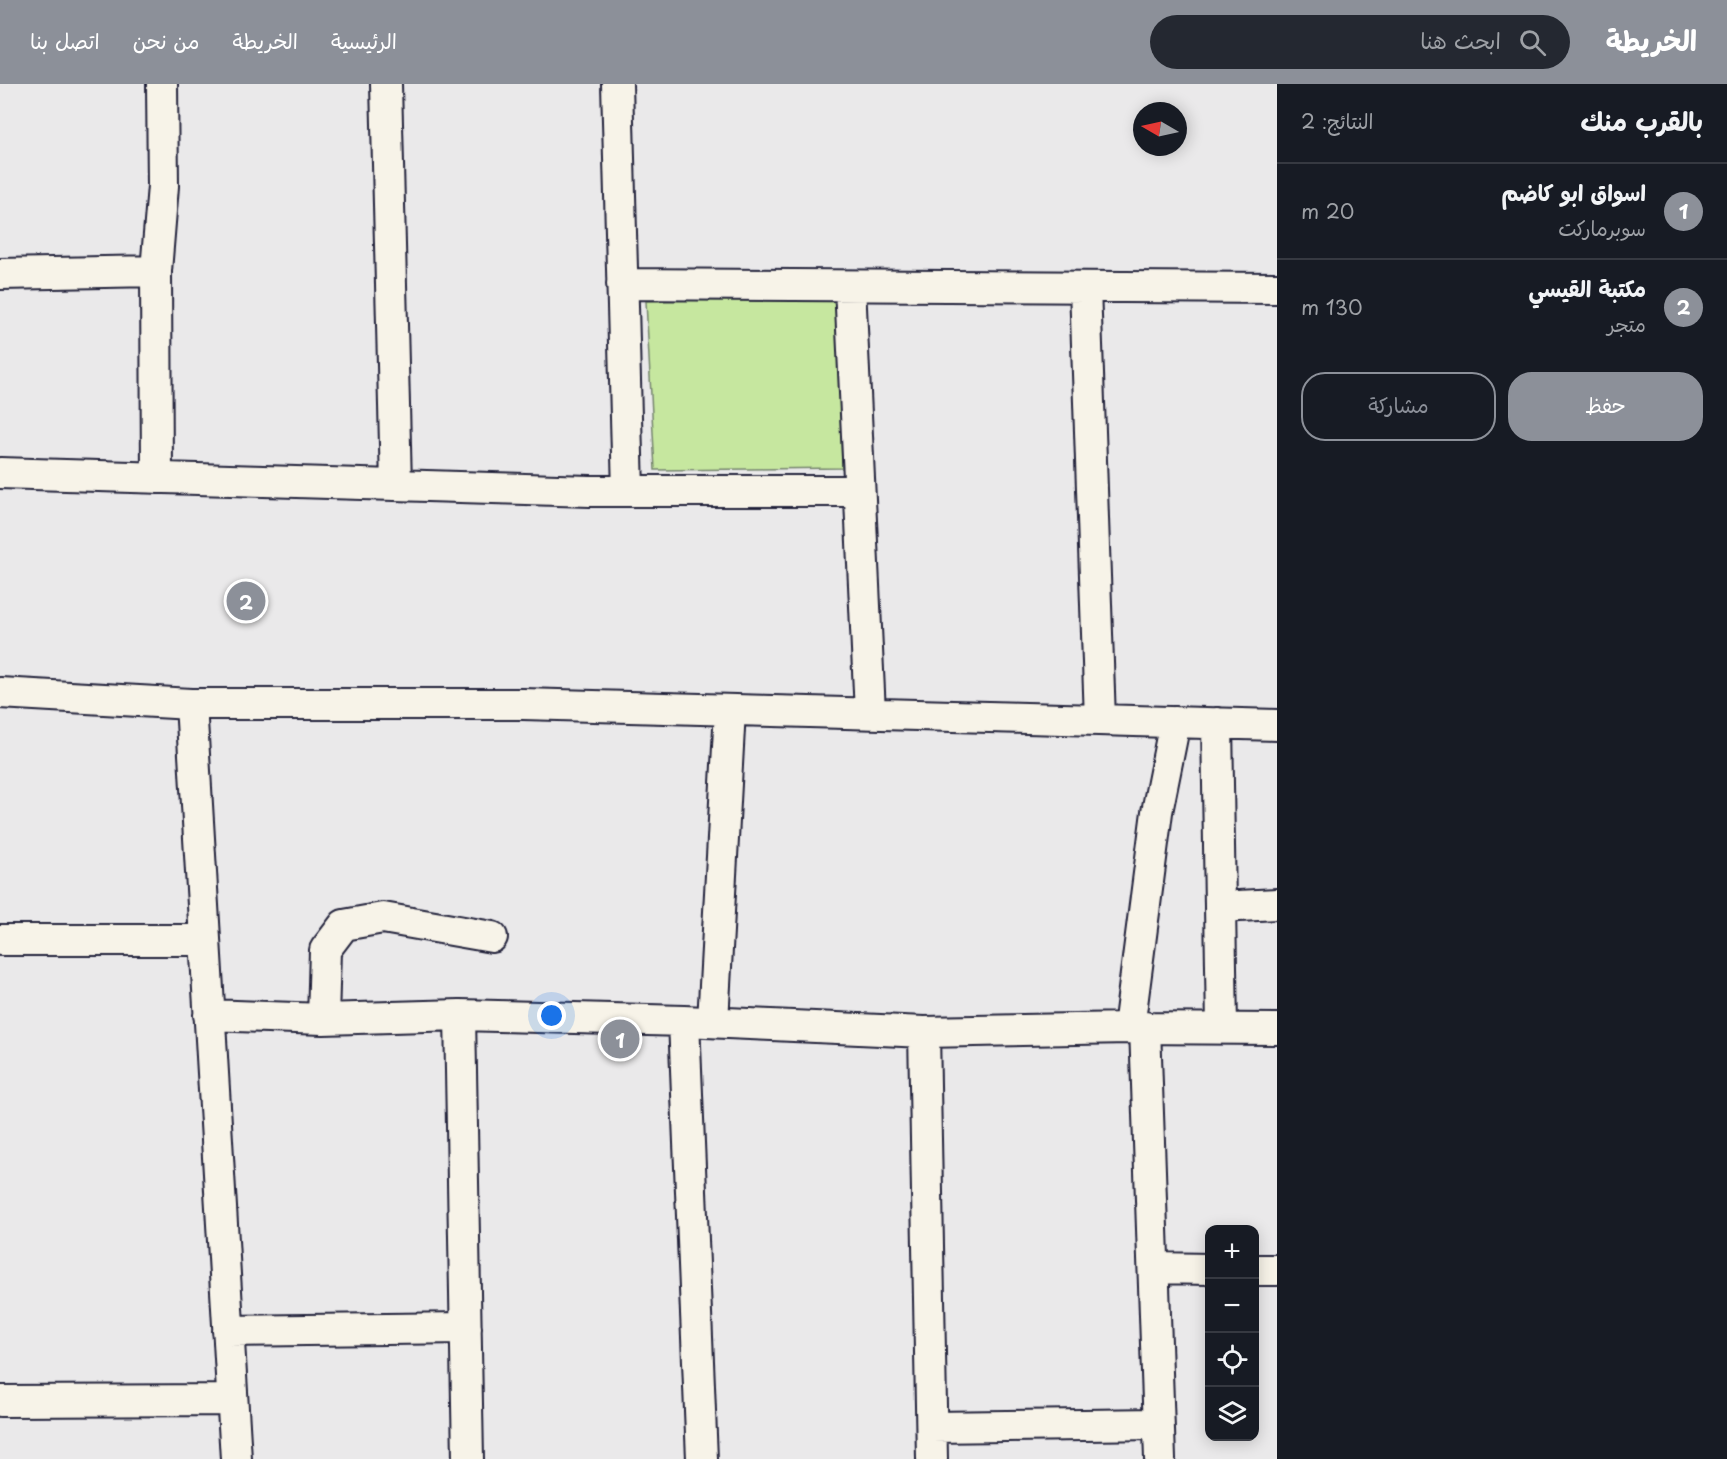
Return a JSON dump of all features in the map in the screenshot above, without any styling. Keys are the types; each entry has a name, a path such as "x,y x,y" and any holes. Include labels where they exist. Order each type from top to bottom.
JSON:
{"street":[{"path":"157,478 156,272 163,186 162,84"},
{"path":"386,84 396,485"},
{"path":"616,84 628,491"},
{"path":"0,274 156,272"},
{"path":"622,284 1277,288"},
{"path":"850,286 870,713"},
{"path":"1085,287 1100,720"},
{"path":"0,473 628,491 859,491"},
{"path":"0,693 191,704 523,704 1277,724"},
{"path":"191,704 236,1459"},
{"path":"702,1459 699,1022 730,710"},
{"path":"1160,1459 1154,1268 1137,1028 1157,812 1175,722"},
{"path":"1217,723 1222,1028"},
{"path":"1220,907 1277,904"},
{"path":"323,1019 325,950 344,925 383,918 492,937"},
{"path":"0,940 205,939"},
{"path":"209,1015 323,1019 460,1015 924,1032 1137,1028 1277,1029"},
{"path":"460,1015 468,1459"},
{"path":"924,1032 932,1459"},
{"path":"1154,1268 1205,1269"},
{"path":"1259,1270 1277,1270"},
{"path":"228,1331 466,1328"},
{"path":"0,1401 232,1400"},
{"path":"932,1427 1158,1424"}],"green space":[{"path":"837,298 842,468 655,470 646,301"}],"place":[{"name":"مكتبة القيسي","path":"246,601"},
{"name":"اسواق ابو كاضم","path":"620,1039"}]}
